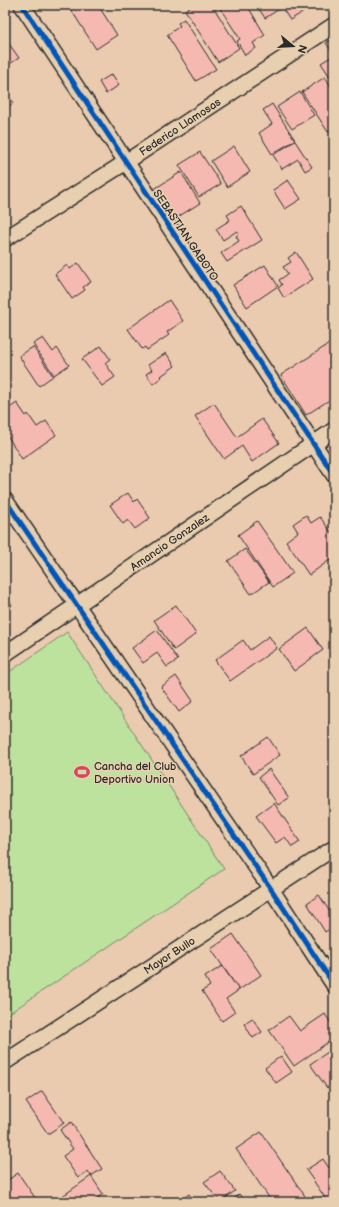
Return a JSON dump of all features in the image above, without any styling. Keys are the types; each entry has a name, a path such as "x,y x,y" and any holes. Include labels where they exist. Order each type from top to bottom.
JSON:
{"street":[{"name":"SEBASTIAN GABOTO","path":"22,5 334,475"},
{"name":"Federico Llamosas","path":"5,239 126,162 334,25"},
{"name":"Amancio Gonzalez","path":"5,654 334,430"},
{"path":"5,500 271,889 334,985"},
{"name":"Mayor Bullo","path":"5,1062 334,848"}],"green space":[{"name":"Cancha del Club Deportivo Union","path":"67,632 224,869 5,1016 5,675"}],"building":[{"path":"68,5 98,5 117,35 96,49"},
{"path":"193,5 212,5 239,48 218,62 185,10"},
{"path":"218,5 247,5 265,35 253,43 256,48 245,55 237,41 240,39"},
{"path":"279,5 281,8 265,18 257,6"},
{"path":"280,5 305,5 308,9 290,20"},
{"path":"184,19 216,69 196,81 167,35 180,26 178,23"},
{"path":"5,38 19,58 5,67"},
{"path":"334,38 334,55 326,43"},
{"path":"334,55 334,83 321,63"},
{"path":"112,74 119,85 106,94 99,82"},
{"path":"325,77 334,91 334,109 332,110 334,114 334,128 328,132 302,92"},
{"path":"5,91 13,103 5,109"},
{"path":"300,92 314,115 292,129 277,107"},
{"path":"272,104 295,140 272,154 259,133 272,124 263,110"},
{"path":"295,141 312,167 305,171 298,159 282,169 273,155"},
{"path":"234,146 250,172 227,187 211,161"},
{"path":"200,152 221,184 199,197 179,165"},
{"path":"181,172 200,203 170,222 151,191"},
{"path":"288,180 301,199 285,209 273,190"},
{"path":"241,206 262,240 227,262 221,253 239,241 236,236 239,234 237,231 223,240 216,229 230,220 227,215"},
{"path":"296,252 313,279 284,298 278,288 282,285 279,280 288,274 283,267 291,262 288,258"},
{"path":"78,263 91,282 83,287 85,290 72,299 55,274 67,265 70,269"},
{"path":"265,265 278,286 247,307 233,285"},
{"path":"169,300 183,321 167,332 169,335 147,350 145,347 142,349 128,329"},
{"path":"43,338 53,352 57,348 69,365 54,375 33,344"},
{"path":"329,344 334,352 334,397 306,415 281,375"},
{"path":"101,346 110,359 105,363 115,377 102,386 82,359"},
{"path":"33,347 53,376 39,386 19,356"},
{"path":"166,353 175,366 153,384 146,374 152,370 148,365"},
{"path":"17,403 26,416 28,414 37,427 46,421 56,435 22,459 5,432 5,411"},
{"path":"214,403 237,437 262,419 279,443 252,462 242,446 224,459 195,416"},
{"path":"128,493 134,502 137,499 150,518 135,529 128,520 123,524 110,505"},
{"path":"306,515 311,523 320,517 334,536 334,557 309,575 286,541 298,532 293,524"},
{"path":"257,521 293,573 273,587 238,535"},
{"path":"245,549 269,582 251,594 228,561"},
{"path":"5,594 12,605 5,610"},
{"path":"176,605 196,634 174,650 154,620"},
{"path":"308,628 323,650 294,671 279,649"},
{"path":"157,630 178,660 167,667 157,653 143,663 132,648"},
{"path":"269,636 277,648 230,681 215,660 243,640 250,650"},
{"path":"176,676 193,701 179,712 161,687"},
{"path":"334,719 334,729 329,722"},
{"path":"268,737 280,755 253,774 241,756"},
{"path":"269,769 289,798 278,805 259,777"},
{"path":"274,803 300,842 292,847 285,837 276,843 256,816"},
{"path":"319,895 334,918 334,926 325,932 307,903"},
{"path":"233,934 261,975 239,990 211,949"},
{"path":"222,966 239,990 226,999 235,1012 222,1021 202,991 210,986 205,977"},
{"path":"325,1014 334,1028 334,1038 294,1066 269,1030 289,1016 300,1031"},
{"path":"252,1018 262,1032 253,1038 244,1024"},
{"path":"334,1048 334,1083 327,1088 310,1064"},
{"path":"281,1056 292,1072 276,1083 265,1068"},
{"path":"42,1091 64,1123 48,1134 26,1102"},
{"path":"71,1122 102,1169 91,1176 88,1171 78,1178 63,1156 73,1149 60,1130"},
{"path":"261,1132 309,1202 272,1202 236,1149"},
{"path":"323,1159 329,1168 334,1165 334,1202 328,1202 306,1170"},
{"path":"220,1171 235,1191 220,1202 204,1182"},
{"path":"18,1173 38,1202 9,1202 5,1195 5,1182"},
{"path":"91,1176 103,1194 91,1202 54,1202"},
{"path":"189,1194 195,1202 178,1202"},
{"path":"239,1194 247,1202 231,1202"}],"cycle path":[{"path":"22,5 334,475"},
{"path":"5,500 271,889 334,985"}],"place":[{"name":"Cancha del Club Deportivo Union","path":"82,772"}]}
